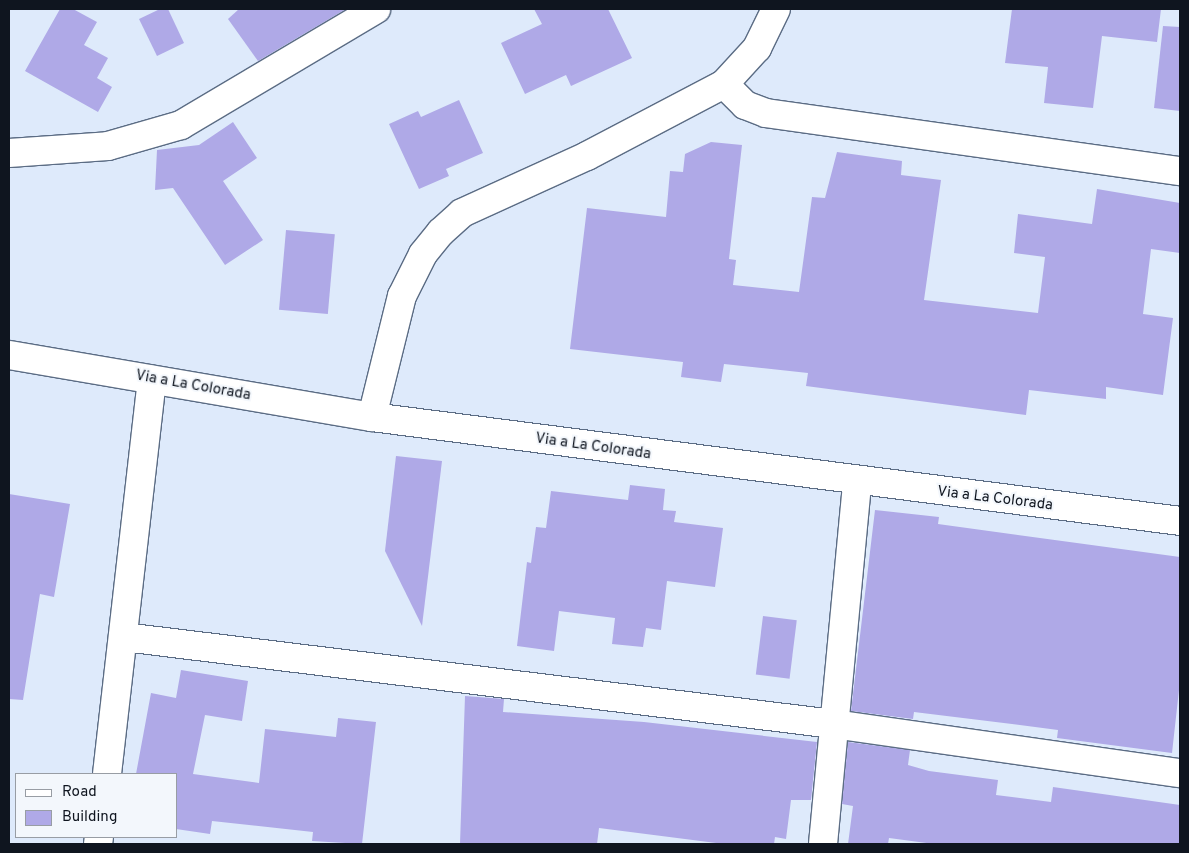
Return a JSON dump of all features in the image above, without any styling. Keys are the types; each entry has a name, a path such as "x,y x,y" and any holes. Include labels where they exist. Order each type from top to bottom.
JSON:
{"street":[{"path":"9,153 108,146 181,125 376,9"},
{"path":"372,417 402,296 423,254 441,232 462,213 587,156 724,84 757,48 776,9"},
{"path":"724,84 745,105 766,113 1180,171"},
{"name":"Via a La Colorada","path":"9,355 372,417 857,483 1180,521"},
{"path":"107,773 152,380"},
{"path":"823,844 857,483"},
{"path":"124,636 834,724 1180,774"}],"building":[{"path":"60,9 73,9 97,22 84,45 108,58 97,78 112,87 98,112 25,71"},
{"path":"160,9 168,9 184,43 157,56 139,19"},
{"path":"239,9 346,9 258,61 228,19"},
{"path":"534,9 608,9 632,58 571,86 566,75 525,94 501,43 542,24"},
{"path":"1012,9 1161,9 1157,42 1102,36 1093,108 1044,103 1048,67 1005,63"},
{"path":"1163,26 1180,27 1180,111 1154,108"},
{"path":"459,100 483,153 446,169 449,176 419,189 389,124 418,111 421,117"},
{"path":"233,122 257,158 223,181 263,240 225,265 173,188 155,190 157,150 199,145"},
{"path":"711,142 742,145 729,259 736,260 733,285 799,292 812,197 825,198 837,152 902,161 901,175 941,180 924,300 1038,313 1045,257 1014,253 1018,214 1092,224 1097,189 1180,203 1180,253 1151,249 1143,314 1173,318 1163,395 1106,387 1106,399 1029,390 1026,415 806,386 808,373 724,364 721,382 681,377 683,362 570,349 587,208 666,217 670,171 683,172 685,154"},
{"path":"286,230 335,234 328,314 279,310"},
{"path":"396,456 442,461 422,626 385,551"},
{"path":"630,485 665,489 663,510 676,511 674,522 723,528 715,587 667,581 661,630 646,628 643,647 612,644 615,618 559,611 554,651 517,646 527,562 531,563 536,527 546,528 551,491 628,500"},
{"path":"9,494 70,504 54,597 40,594 23,700 9,699"},
{"path":"875,510 939,517 938,524 1180,557 1180,681 1172,753 1057,738 1058,730 914,712 913,719 851,711"},
{"path":"763,616 797,620 790,679 756,675"},
{"path":"181,670 248,681 242,721 205,715 193,774 259,783 265,729 336,737 338,718 376,722 362,844 312,841 313,832 212,821 210,834 178,829 178,773 136,773 151,693 176,698"},
{"path":"465,696 504,699 503,712 644,722 817,742 811,800 791,800 786,839 775,837 774,844 724,844 599,828 597,844 460,844"},
{"path":"848,742 910,750 908,765 929,771 998,780 996,795 1051,802 1053,787 1180,805 1180,844 934,844 889,838 888,844 848,844 853,806 842,804"}]}
